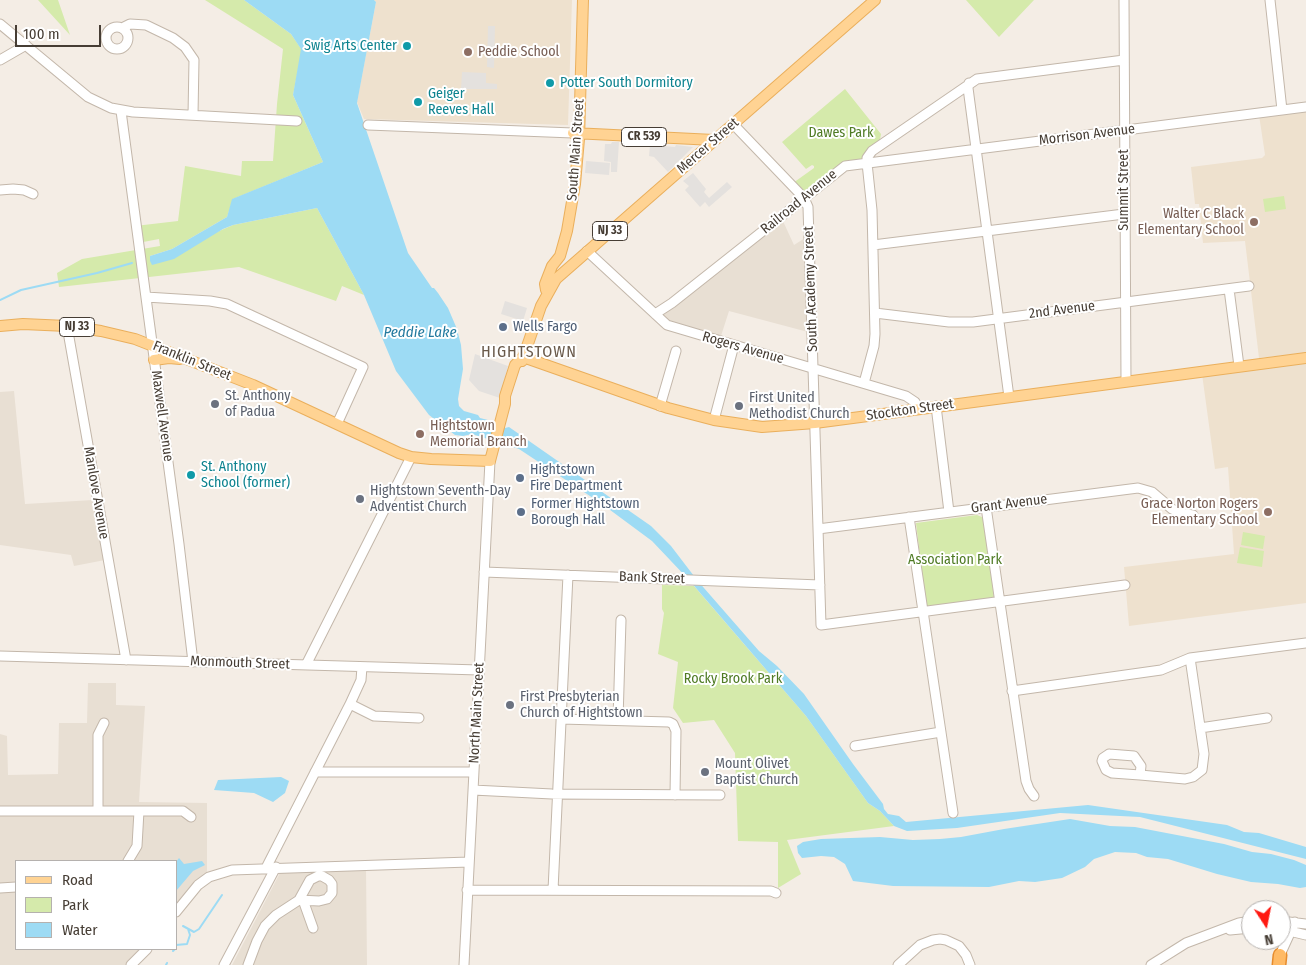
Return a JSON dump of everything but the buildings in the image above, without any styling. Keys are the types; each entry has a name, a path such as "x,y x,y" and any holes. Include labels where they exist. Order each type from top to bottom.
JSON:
{"main road":[{"name":"South Main Street","path":"546,296 546,284 552,266 562,249 570,217 578,164 576,134 583,0"},
{"name":"Mercer Street","path":"546,296 556,279 587,251 875,0"},
{"name":"CR 539","path":"576,134 714,140"},
{"name":"NJ 33","path":"490,461 505,404 510,397 546,296"},
{"name":"Franklin Street","path":"0,326 23,324 66,326 109,332 152,344 253,385 411,457 490,461"},
{"name":"Stockton Street","path":"523,357 660,406 714,420 762,427 919,409 1126,380 1306,358"},
{"path":"154,360 169,358 190,359"},
{"path":"477,461 494,443"}],"street":[{"name":"Summit Street","path":"1124,0 1126,380"},
{"path":"1270,0 1282,110"},
{"path":"0,24 100,104 121,110 297,121"},
{"path":"122,28 130,24 146,25 173,38 185,47 194,60 195,68 193,115"},
{"path":"0,60 26,45"},
{"path":"864,383 874,346 872,210 867,163 867,158 872,150 976,79 1124,60"},
{"path":"969,83 968,88 1008,397"},
{"name":"Morrison Avenue","path":"867,163 1306,107"},
{"name":"Maxwell Avenue","path":"121,110 193,662"},
{"path":"733,124 804,198"},
{"path":"368,125 576,134"},
{"name":"Railroad Avenue","path":"656,314 840,169 845,166 867,163"},
{"path":"0,190 24,190 33,194"},
{"name":"South Academy Street","path":"804,198 808,207 821,625 923,612"},
{"path":"873,245 1124,214"},
{"name":"Rogers Avenue","path":"587,251 667,325 906,396 915,402 919,409"},
{"name":"2nd Avenue","path":"875,313 957,322 1249,286"},
{"path":"1229,289 1239,366"},
{"path":"146,296 227,304 363,367 337,424"},
{"name":"Manlove Avenue","path":"66,326 126,660"},
{"path":"714,420 734,345"},
{"path":"660,406 676,351"},
{"path":"936,406 949,512"},
{"path":"306,664 411,457"},
{"name":"North Main Street","path":"464,965 490,461"},
{"name":"Grant Avenue","path":"818,529 1138,488 1152,492 1180,512 1193,515"},
{"path":"986,508 1026,781 1034,796"},
{"path":"909,517 952,813"},
{"name":"Bank Street","path":"484,572 820,586"},
{"path":"553,890 568,575"},
{"path":"923,612 1125,585"},
{"path":"618,720 621,620"},
{"path":"1012,691 1161,670 1190,658 1306,643"},
{"name":"Monmouth Street","path":"0,656 479,670"},
{"path":"1140,775 1185,779 1194,777 1202,770 1204,760 1190,658"},
{"path":"266,868 350,704 361,680 362,667"},
{"path":"350,704 374,716 419,718"},
{"path":"1200,728 1267,718"},
{"path":"561,719 669,722 673,724 676,731 675,795"},
{"path":"98,811 98,735 104,723"},
{"path":"854,746 941,732"},
{"path":"315,772 474,772"},
{"path":"473,790 557,794 720,795"},
{"path":"0,811 183,812 191,817"},
{"path":"129,860 137,846 139,811"},
{"path":"178,910 198,885 209,877 232,870 276,867 469,862"},
{"path":"317,866 318,876"},
{"path":"224,965 276,867"},
{"path":"248,965 257,940 276,915 301,900 323,901 330,897 332,884 326,877 318,876 310,880 301,900 313,928"},
{"path":"0,888 15,887"},
{"path":"467,890 771,891 776,893"},
{"path":"1291,921 1306,924"},
{"path":"1295,922 1291,931 1306,935"},
{"path":"1151,965 1186,943 1241,923"},
{"path":"1222,930 1241,929"},
{"path":"898,965 920,945 940,939 958,946 966,955 970,965"},
{"path":"131,965 146,950"}],"shaded area":[{"name":"Peddie School","path":"374,0 572,0 568,125 364,119 357,102 376,2"},
{"path":"488,26 495,26 494,68 487,67"},
{"path":"462,72 486,73 486,83 497,84 497,89 461,89"},
{"name":"Walter C Black Elementary School","path":"1306,110 1306,353 1259,358 1245,241 1203,243 1199,204 1195,204 1191,167 1262,158 1265,155 1259,115"},
{"path":"612,142 619,142 617,172 611,172 611,162 604,161 605,144 611,144"},
{"path":"650,145 693,147 668,172 654,157 649,156"},
{"path":"586,161 610,163 609,175 585,173"},
{"path":"693,173 706,189 704,192 709,198 727,182 732,187 709,207 705,202 700,207 685,190 689,186 683,181"},
{"path":"782,219 794,245 805,238 808,332 729,311 720,339 672,325 662,316"},
{"path":"505,301 527,308 523,321 501,314"},
{"path":"475,354 508,366 500,398 479,391 469,380"},
{"name":"Grace Norton Rogers Elementary School","path":"1306,363 1306,603 1129,626 1124,567 1234,554 1228,467 1215,469 1202,374"},
{"path":"14,391 25,504 93,500 105,560 74,566 71,555 0,545 0,392"},
{"path":"88,683 116,683 116,705 145,706 139,802 207,803 207,874 189,888 178,902 178,860 15,860 15,950 140,950 126,965 0,965 0,734 7,736 8,775 58,774 59,723 87,723"},
{"path":"366,869 367,965 232,965 281,871"}],"green space":[{"path":"38,0 58,0 70,35"},
{"path":"205,0 244,0 291,34 302,50 293,95 323,162 233,199 227,217 172,249 150,256 150,261 233,225 317,208 364,295 342,286 336,301 239,267 59,287 57,273 82,259 160,246 159,239 138,243 135,226 178,221 185,166 241,176 242,161 273,161 283,49"},
{"path":"966,0 1034,0 999,37"},
{"name":"Dawes Park","path":"845,89 881,134 880,140 862,159 804,195 793,183 814,168 814,166 812,165 806,169 782,142"},
{"path":"1284,196 1286,209 1265,212 1263,199"},
{"name":"Association Park","path":"977,515 984,518 994,598 927,607 916,523"},
{"path":"1243,532 1265,536 1263,549 1241,545"},
{"path":"1240,547 1264,551 1262,567 1237,563"},
{"name":"Rocky Brook Park","path":"662,585 694,586 806,716 868,803 880,811 894,826 787,840 801,874 778,888 778,842 738,841 735,753 714,720 683,723 673,708 678,662 658,654 664,613 662,609"}],"water":[{"name":"Peddie Lake","path":"244,0 374,0 376,2 357,103 408,253 448,308 457,329 461,345 463,369 458,399 459,406 464,411 478,415 480,418 492,421 505,428 509,427 651,526 671,546 697,580 759,651 777,666 804,694 883,804 888,814 899,816 906,822 1088,805 1227,825 1244,832 1259,833 1306,847 1306,859 1140,817 1060,813 957,828 907,831 894,826 880,811 868,803 806,716 689,580 652,541 602,504 519,449 472,434 455,435 429,415 396,371 364,295 317,208 233,225 223,229 174,259 152,265 150,256 172,249 227,217 232,199 323,162 293,95 301,49 291,34"},
{"path":"281,777 289,781 285,793 273,802 254,793 214,790 218,780"},
{"path":"1070,819 1110,826 1135,827 1294,860 1306,865 1306,887 1300,888 1251,882 1168,859 1147,857 1136,853 1115,852 1094,859 1085,867 1062,878 1035,882 1019,881 989,887 893,886 853,881 845,864 834,857 802,858 798,853 797,846 803,842 821,839 880,837 913,840 961,837"},
{"path":"179,858 184,864 202,861 205,865 193,871 178,889 178,860"}],"waterway":[{"path":"0,300 21,290 132,263"},
{"path":"183,926 194,932 199,929 222,895"},
{"path":"178,945 187,944 190,935 188,929"}],"place":[{"name":"Swig Arts Center","path":"407,46"},
{"name":"Peddie School","path":"468,52"},
{"name":"Potter South Dormitory","path":"550,83"},
{"name":"Geiger Reeves Hall","path":"418,102"},
{"name":"Walter C Black Elementary School","path":"1254,222"},
{"name":"Wells Fargo","path":"503,327"},
{"name":"St. Anthony of Padua","path":"215,404"},
{"name":"First United Methodist Church","path":"739,406"},
{"name":"Hightstown Memorial Branch","path":"420,434"},
{"name":"St. Anthony School (former)","path":"191,475"},
{"name":"Hightstown Fire Department","path":"520,478"},
{"name":"Hightstown Seventh-Day Adventist Church","path":"360,499"},
{"name":"Former Hightstown Borough Hall","path":"521,512"},
{"name":"Grace Norton Rogers Elementary School","path":"1268,512"},
{"name":"First Presbyterian Church of Hightstown","path":"510,705"},
{"name":"Mount Olivet Baptist Church","path":"705,772"}],"district":[{"name":"HIGHTSTOWN","path":"529,353"}]}
